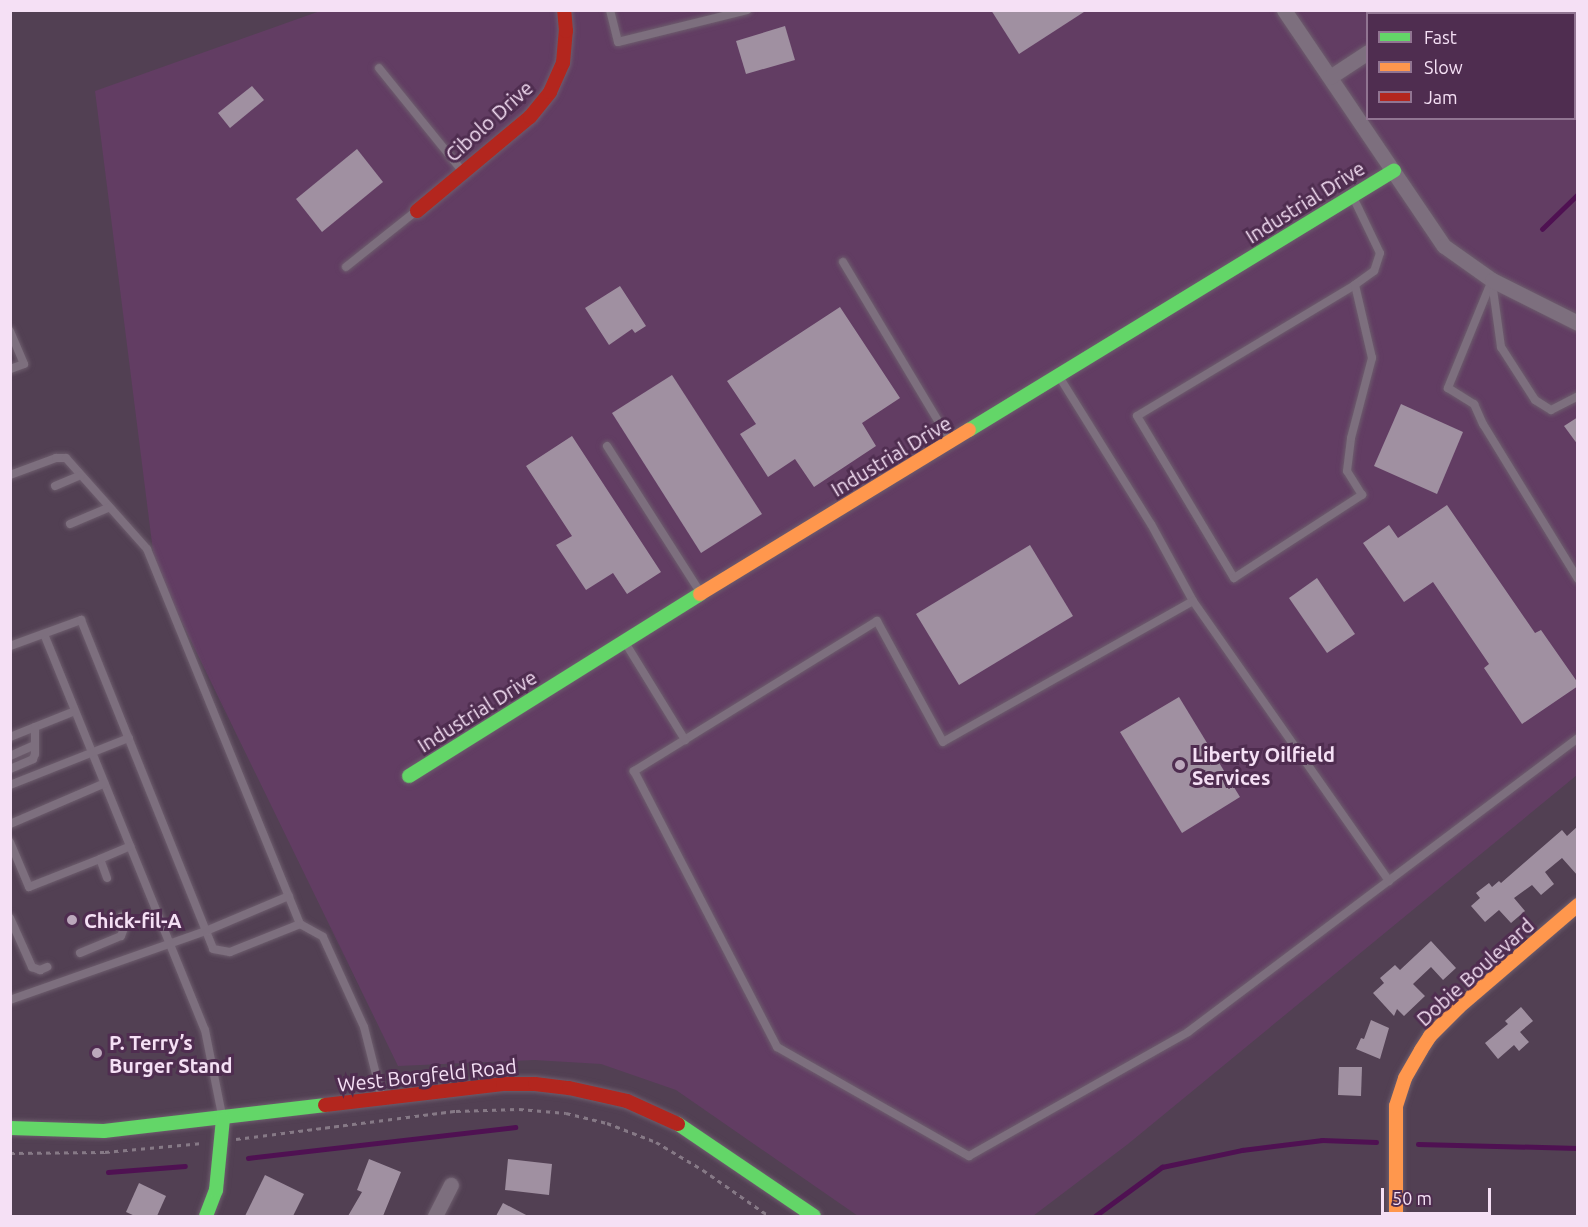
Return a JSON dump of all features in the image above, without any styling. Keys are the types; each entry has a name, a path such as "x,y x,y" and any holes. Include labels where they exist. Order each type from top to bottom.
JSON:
{"street":[{"name":"Cibolo Drive","path":"417,211 530,117 550,92 563,63 566,31 564,10"},
{"path":"1286,11 1444,246 1492,280 1578,323"},
{"path":"1330,77 1366,53"},
{"name":"Industrial Drive","path":"409,776 626,643 700,593 1394,171"},
{"name":"Dobie Boulevard","path":"1396,1216 1396,1106 1405,1078 1421,1050 1430,1036 1459,1007 1578,905"},
{"name":"West Borgfeld Road","path":"10,1128 104,1131 223,1119 503,1084 535,1084 569,1088 627,1101 676,1123 814,1216"},
{"path":"206,1216 216,1190 223,1119"},
{"path":"435,1216 451,1185"}],"lane":[{"path":"610,10 618,42 747,10"},
{"path":"379,68 463,172"},
{"path":"1353,196 1380,253 1374,271 1355,285 1137,416 1234,578 1362,495 1347,471 1352,438 1372,358 1355,285"},
{"path":"346,267 417,211"},
{"path":"843,262 950,442"},
{"path":"1492,280 1501,347 1535,400 1551,410 1578,396"},
{"path":"1492,280 1448,388 1474,404 1483,424 1578,579"},
{"path":"10,331 24,364 10,369"},
{"path":"1059,376 1151,524 1193,601 1389,881"},
{"path":"607,446 700,593"},
{"path":"10,476 56,458 66,458 147,549 300,924 323,937 364,1027 382,1099"},
{"path":"55,486 81,475"},
{"path":"70,524 110,507"},
{"path":"1193,601 942,742 877,621 634,771 777,1047 969,1156 1188,1032 1578,738"},
{"path":"10,646 81,620 213,948 230,952 300,924"},
{"path":"44,634 205,1030 223,1119"},
{"path":"626,643 685,740"},
{"path":"10,737 75,711"},
{"path":"10,769 33,759 35,727"},
{"path":"10,785 129,738"},
{"path":"10,756 35,745"},
{"path":"10,824 105,783"},
{"path":"10,842 29,887 130,846"},
{"path":"100,859 107,878"},
{"path":"10,1000 206,931 289,896"},
{"path":"80,953 122,936 124,928 121,916"},
{"path":"10,918 32,967 40,970 47,967"}],"path":[{"path":"10,1153 105,1152 221,1141 456,1111 519,1108 566,1113 607,1123 656,1142 704,1170 769,1216"}],"shaded area":[{"path":"320,11 1577,11 1577,775 1128,1144 1033,1216 858,1216 676,1090 601,1064 534,1060 398,1066 155,567 95,91"}],"building":[{"path":"991,10 1087,10 1019,54"},
{"path":"785,26 795,60 746,74 736,41"},
{"path":"252,86 264,100 230,128 218,113"},
{"path":"357,149 383,182 322,232 296,199"},
{"path":"620,286 646,326 635,333 632,329 609,345 585,308"},
{"path":"840,307 900,398 862,423 876,446 814,487 795,459 768,477 740,434 756,424 727,381"},
{"path":"672,375 762,514 701,553 612,413"},
{"path":"1401,404 1463,432 1437,494 1374,466"},
{"path":"1578,417 1578,445 1564,426"},
{"path":"572,436 661,572 627,594 613,573 586,590 556,545 572,536 526,466"},
{"path":"1447,505 1535,633 1541,630 1578,683 1578,686 1522,724 1484,668 1489,664 1433,582 1404,602 1363,543 1389,525 1398,538"},
{"path":"1030,545 1073,616 959,685 916,614"},
{"path":"1317,578 1355,634 1327,653 1289,598"},
{"name":"Liberty Oilfield Services","path":"1179,697 1240,797 1182,833 1120,732"},
{"path":"1578,826 1578,876 1562,858 1545,872 1554,884 1541,895 1532,885 1514,898 1525,911 1511,923 1499,910 1485,922 1471,906 1480,898 1476,893 1489,883 1492,887 1499,881 1501,883 1562,830 1567,836"},
{"path":"1431,941 1456,968 1443,980 1431,967 1413,984 1425,996 1404,1016 1397,1009 1394,1016 1373,993 1384,983 1380,978 1395,965 1400,970"},
{"path":"1521,1007 1533,1021 1520,1032 1529,1042 1519,1051 1514,1045 1498,1059 1485,1043 1508,1024 1505,1021"},
{"path":"1371,1020 1389,1028 1380,1059 1356,1049 1361,1038 1364,1039"},
{"path":"1339,1067 1362,1067 1361,1096 1338,1095"},
{"path":"369,1159 401,1172 383,1216 348,1216 362,1192 357,1190"},
{"path":"508,1159 552,1164 549,1195 505,1190"},
{"path":"265,1175 304,1194 293,1216 245,1216"},
{"path":"139,1183 166,1196 157,1216 135,1216 126,1212"},
{"path":"503,1203 528,1216 496,1216"}],"waterway":[{"path":"1542,229 1578,194"},
{"path":"248,1158 515,1127"},
{"path":"1095,1216 1162,1167 1242,1150 1322,1140 1376,1142"},
{"path":"1418,1144 1578,1148"},
{"path":"108,1172 185,1166"}],"traffic: fast":[{"path":"969,430 1394,171"},
{"path":"409,776 700,594"},
{"path":"10,1128 104,1131 325,1105"},
{"path":"206,1216 216,1190 223,1119"},
{"path":"678,1124 814,1216"}],"traffic: slow":[{"path":"700,594 969,430"},
{"path":"1396,1216 1396,1106 1405,1078 1421,1050 1430,1036 1459,1007 1578,905"}],"traffic: jam":[{"path":"417,211 530,117 550,92 563,63 566,31 564,10"},
{"path":"325,1105 503,1084 535,1084 569,1088 627,1101 678,1124"}],"place":[{"name":"Liberty Oilfield Services","path":"1180,765"},
{"name":"Chick-fil-A","path":"72,920"},
{"name":"P. Terry’s Burger Stand","path":"97,1053"}]}
